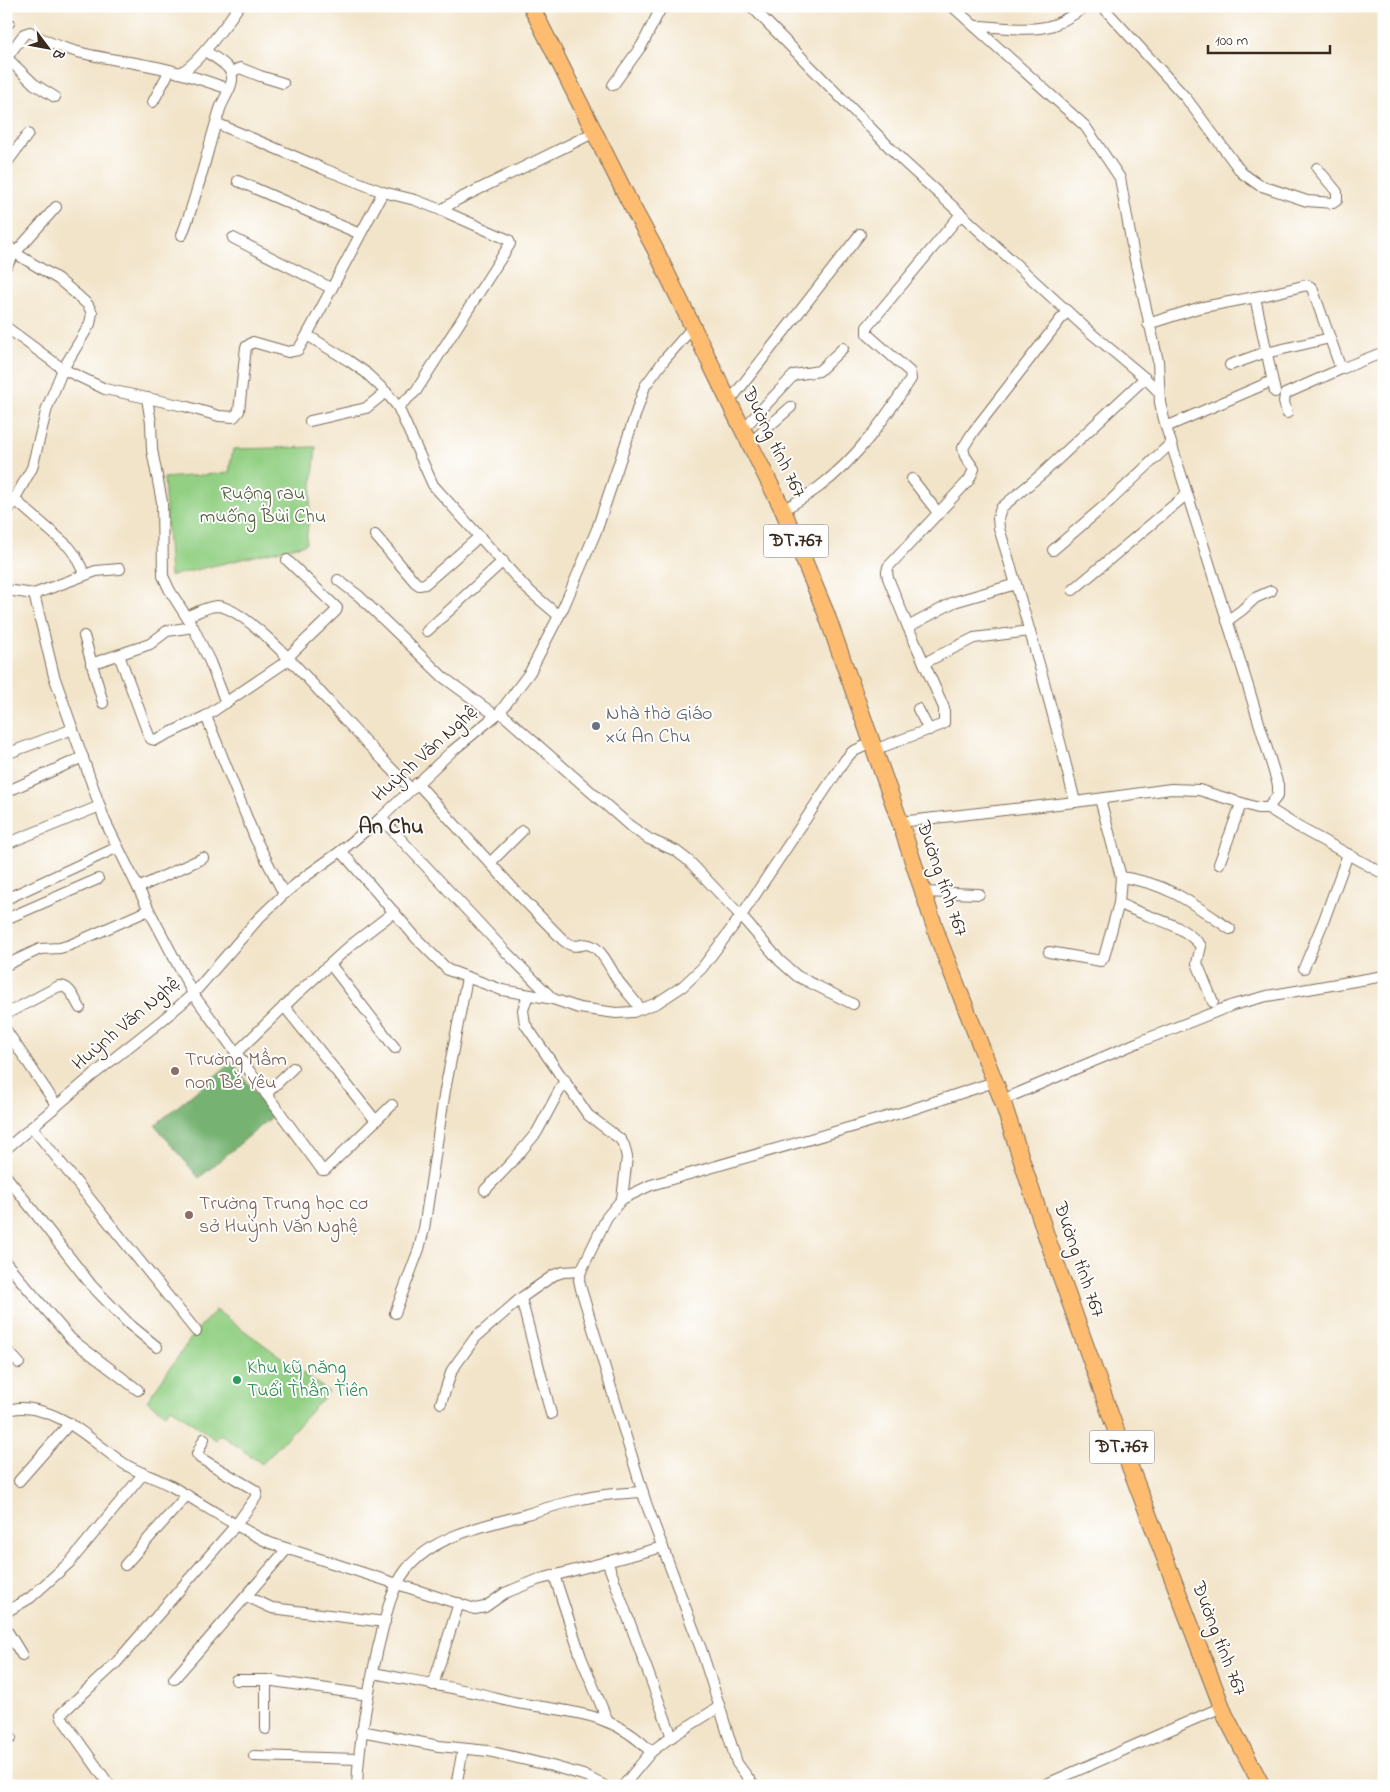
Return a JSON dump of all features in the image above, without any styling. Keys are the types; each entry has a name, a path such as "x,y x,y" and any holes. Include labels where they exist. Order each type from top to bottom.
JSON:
{"main road":[{"name":"Đường tỉnh 767","path":"531,6 594,132 656,249 783,510 826,613 900,822 939,940 1002,1100 1047,1238 1117,1433 1222,1707 1262,1786"}],"street":[{"path":"174,71 184,70 205,51 239,6"},
{"path":"613,84 642,45 662,6"},
{"path":"751,6 896,154 1067,311 1159,392"},
{"path":"952,6 1085,126 1120,178 1148,324 1158,361 1160,403 1170,444 1228,621 1278,785 1278,795 1268,808"},
{"path":"974,26 1024,29 1054,25 1088,6"},
{"path":"1102,6 1186,98 1242,173 1259,185 1307,201 1333,204 1337,200 1337,192 1317,168"},
{"path":"55,97 34,84 7,58 24,34 30,32 64,48 174,71 229,88"},
{"path":"182,235 192,209 216,123 233,80 231,72 227,67 205,51"},
{"path":"231,72 240,68 283,83"},
{"path":"154,102 174,71"},
{"path":"216,123 324,169 383,192 415,200 509,240 510,243 416,391 398,408"},
{"path":"441,210 457,200 594,132"},
{"path":"6,164 28,134"},
{"path":"238,181 360,234"},
{"path":"6,328 64,369 104,389 219,416 234,417 239,411 246,347 253,342 288,352 298,350 383,192"},
{"path":"6,266 15,253 56,207"},
{"path":"783,510 820,487 846,463 868,440 911,379 910,372 867,334 867,327 961,214"},
{"path":"729,402 860,234"},
{"path":"233,238 331,288"},
{"path":"6,243 15,253 58,279 88,305 92,313 90,324 64,369 47,408 32,468 6,514"},
{"path":"1148,324 1198,308 1307,285 1310,286 1342,369"},
{"path":"1256,296 1275,392"},
{"path":"342,850 443,966 455,974 502,990 553,999 579,1008 616,1013 633,1012 656,1003 683,986 702,968 741,916 852,752 929,730 944,723 944,708 908,627 887,572 888,568 969,480 974,469 965,456 964,448 973,432 1067,311"},
{"name":"Huỳnh Văn Nghệ","path":"7,1147 193,994 259,918 284,894 381,818 414,786 497,713 530,672 559,616 597,529 645,386 660,365 693,327"},
{"path":"307,335 365,372 386,392 398,408 433,485 503,560 526,588 559,616"},
{"path":"1230,365 1266,352 1330,338"},
{"path":"747,436 794,375 819,370 843,348"},
{"path":"1286,413 1285,394 1384,352"},
{"path":"1075,802 1030,631 999,528 998,518 1001,508 1043,473 1145,378"},
{"path":"1166,428 1272,381"},
{"path":"310,421 366,408 386,392"},
{"path":"147,398 151,422 152,450 162,502 161,547 163,576 170,591 194,627 226,703"},
{"path":"747,436 791,407"},
{"path":"1054,550 1110,501 1170,444"},
{"path":"912,479 939,514"},
{"path":"1073,590 1187,494"},
{"path":"14,499 76,554 85,575"},
{"path":"375,535 419,585 424,584 480,536"},
{"path":"119,655 151,740 156,740 206,716 289,658 336,612 336,608 287,560"},
{"path":"427,631 503,560"},
{"path":"6,590 34,594 96,571 120,569"},
{"path":"338,580 359,596 443,677 497,713 630,826 649,839 676,851 689,861 780,961 797,976 853,1004"},
{"path":"908,627 954,602 1016,584"},
{"path":"1228,621 1254,598 1271,591"},
{"path":"34,594 54,676 105,821 193,994 322,1170 325,1170 392,1105"},
{"path":"188,616 218,606 250,624 289,658 570,946 575,947 584,944 592,945 597,949 641,1009"},
{"path":"91,664 150,644 167,632 194,627"},
{"path":"924,664 974,638 1030,631"},
{"path":"84,636 104,703"},
{"path":"918,709 929,730"},
{"path":"206,716 255,838 284,894"},
{"path":"6,754 73,729"},
{"path":"6,792 83,757"},
{"path":"900,822 1171,789 1199,790 1241,804 1268,808 1300,828 1384,874"},
{"path":"1049,952 1103,960 1119,902 1120,877 1100,799"},
{"path":"1220,864 1241,804"},
{"path":"6,844 100,806"},
{"path":"381,818 504,950 553,999"},
{"path":"490,863 522,830"},
{"path":"6,899 118,847"},
{"path":"1304,968 1348,854"},
{"path":"138,888 202,858"},
{"path":"1120,877 1147,882 1175,893 1230,929"},
{"path":"6,920 98,879"},
{"path":"922,892 979,894"},
{"path":"1119,902 1136,912 1172,924 1196,940 1201,946 1197,963 1213,1002"},
{"path":"6,965 40,949 60,948 70,945 149,910"},
{"path":"236,1053 351,945 394,912"},
{"path":"330,964 395,1048"},
{"path":"1002,1100 1139,1042 1233,1005 1267,996 1384,976"},
{"path":"395,1313 419,1249 424,1229 446,1090 467,978"},
{"path":"6,1014 59,986 68,989 80,1008"},
{"path":"528,995 523,1010 525,1024 588,1115 620,1139 624,1146 627,1157 622,1199"},
{"path":"284,1006 376,1121"},
{"path":"6,1030 57,1106"},
{"path":"266,1094 294,1068"},
{"path":"485,1190 538,1132 564,1080"},
{"path":"754,1786 737,1763 701,1649 642,1492 581,1289 579,1280 581,1271 607,1217 622,1199 650,1185 907,1111 994,1082"},
{"path":"32,1127 196,1331"},
{"path":"6,1176 92,1286 129,1324 157,1347"},
{"path":"6,1263 71,1339 138,1390"},
{"path":"441,1403 452,1370 472,1341 522,1298 554,1275 563,1272 581,1271"},
{"path":"522,1298 551,1414"},
{"path":"6,1349 19,1363"},
{"path":"6,1412 15,1408 23,1408 56,1416 135,1470 187,1496 258,1537 287,1549 475,1609 485,1607 505,1593 537,1580 663,1546"},
{"path":"19,1481 70,1424"},
{"path":"110,1786 61,1714 116,1663 236,1525 256,1497 256,1492 200,1458 197,1454 204,1439"},
{"path":"6,1612 30,1598 70,1562 144,1473"},
{"path":"357,1786 360,1731 373,1673 385,1622 397,1584 408,1568 423,1554 437,1545 470,1529 583,1499 642,1492"},
{"path":"125,1566 187,1496"},
{"path":"174,1679 287,1549"},
{"path":"607,1561 672,1737"},
{"path":"554,1575 581,1657 608,1722"},
{"path":"246,1596 272,1608 385,1622"},
{"path":"433,1685 459,1603"},
{"path":"6,1629 22,1655"},
{"path":"373,1673 519,1704 587,1715 608,1722 632,1734 651,1752"},
{"path":"236,1680 266,1680 368,1695"},
{"path":"266,1680 266,1729"},
{"path":"623,1786 651,1752 716,1709 719,1705"},
{"path":"1042,1786 1222,1707"},
{"path":"360,1731 463,1749 488,1751 583,1775 605,1786"},
{"path":"456,1786 463,1749"},
{"path":"254,1756 358,1759"}],"green space":[{"name":"Ruộng rau muống Bùi Chu","path":"316,447 306,544 170,576 164,478 229,473 233,449"},
{"path":"232,1062 273,1116 199,1178 155,1125"},
{"name":"Khu kỹ năng Tuổi Thần Tiên","path":"216,1310 329,1392 262,1464 220,1434 216,1440 171,1408 166,1414 147,1401 196,1331"}],"place":[{"name":"Nhà thờ Giáo xứ An Chu","path":"596,726"},
{"name":"Trường Mầm non Bé Yêu","path":"175,1071"},
{"name":"Trường Trung học cơ sở Huỳnh Văn Nghệ","path":"189,1215"},
{"name":"Khu kỹ năng Tuổi Thần Tiên","path":"237,1380"}],"district":[{"name":"An Chu","path":"391,828"}]}
